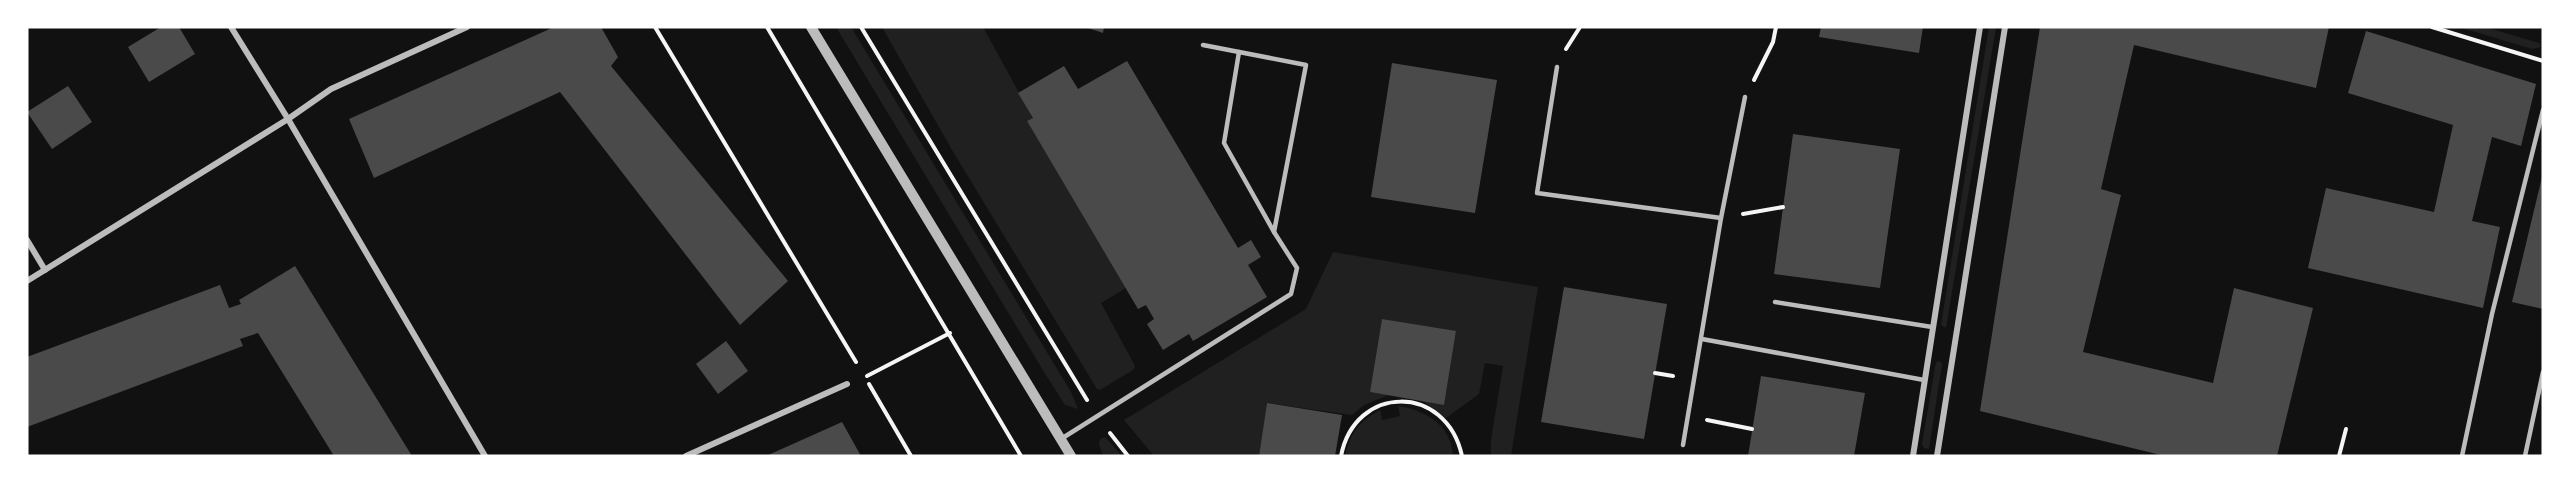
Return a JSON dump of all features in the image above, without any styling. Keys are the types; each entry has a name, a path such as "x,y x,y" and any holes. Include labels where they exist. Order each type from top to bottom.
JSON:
{"street":[{"path":"231,27 288,119 485,456"},
{"path":"27,281 288,119 331,89 467,27"},
{"path":"811,27 1071,456"},
{"path":"1913,456 1980,27"},
{"path":"1937,456 2005,27"},
{"path":"27,240 45,270"},
{"path":"686,456 847,384"}],"lane":[{"path":"1203,45 1306,65 1274,232"},
{"path":"1061,439 1291,294 1297,268 1224,143 1239,52"},
{"path":"1557,67 1537,193 1721,218"},
{"path":"1683,445 1721,218 1745,97"},
{"path":"2462,456 2492,314 2543,110"},
{"path":"1775,302 1932,327"},
{"path":"1702,339 1924,380"},
{"path":"2525,456 2543,372"}],"path":[{"path":"656,27 911,456"},
{"path":"767,27 1021,456"},
{"path":"861,27 1097,417 1128,456"},
{"path":"1745,97 1773,42 1776,27"},
{"path":"2432,27 2543,61"},
{"path":"1721,218 1783,207"},
{"path":"847,384 950,333"},
{"path":"1341,456 1347,435 1359,418 1375,408 1394,402 1414,403 1433,410 1448,423 1458,440 1462,456"},
{"path":"1689,416 1752,429"},
{"path":"2339,456 2346,429"}],"shaded area":[{"path":"836,27 851,27 1071,392 1078,409 1065,405 1044,372"},
{"path":"882,27 983,27 1033,118 1027,121 1126,288 1101,303 1135,366 1133,370 1100,390 1097,389 952,150"},
{"path":"1989,27 1996,27 1946,328 1941,325"},
{"path":"2459,27 2485,27 2539,43 2541,47 2532,49"},
{"path":"1333,252 1538,287 1511,456 1491,456 1491,440 1503,366 1485,363 1479,394 1446,418 1423,401 1444,404 1456,332 1382,319 1370,392 1389,395 1364,405 1352,415 1267,403 1259,456 1154,456 1124,420 1306,309"},
{"path":"1940,361 1942,364 1929,449 1924,448 1922,444 1936,362"},
{"path":"1398,406 1418,411 1435,421 1448,436 1453,456 1345,456 1353,434 1361,423 1380,410 1382,420 1400,416"},
{"path":"1105,437 1122,456 1103,456 1099,444 1100,439"}],"building":[{"path":"161,27 179,27 195,54 149,82 128,47"},
{"path":"554,27 601,27 618,57 611,66 788,281 740,325 560,92 374,178 349,119"},
{"path":"1085,27 1104,27 1103,33"},
{"path":"1821,27 1923,27 1919,53 1819,37"},
{"path":"2040,27 2329,27 2316,88 2134,45 2101,189 2121,195 2083,352 2213,383 2234,288 2313,308 2277,456 2165,456 1980,411"},
{"path":"2366,31 2536,84 2521,146 2492,137 2472,221 2500,227 2483,308 2308,268 2326,188 2434,212 2453,125 2348,93"},
{"path":"1127,61 1238,248 1251,240 1261,257 1248,265 1267,297 1193,341 1189,334 1163,350 1147,324 1154,319 1146,305 1138,309 1027,121 1033,118 1018,93 1064,66 1078,89"},
{"path":"1392,63 1497,80 1475,213 1371,197"},
{"path":"68,86 92,122 52,149 27,112"},
{"path":"1793,134 1900,149 1880,288 1774,274"},
{"path":"2543,177 2543,309 2512,302"},
{"path":"295,266 412,456 334,456 258,333 240,339 243,346 27,427 27,357 220,285 229,308 241,304 239,300"},
{"path":"1564,287 1667,304 1644,439 1541,422"},
{"path":"1382,319 1456,331 1444,405 1370,392"},
{"path":"726,341 748,371 718,394 696,364"},
{"path":"1761,376 1865,393 1854,456 1748,456"},
{"path":"1267,403 1342,415 1335,456 1259,456"},
{"path":"842,422 861,456 766,456"}]}
